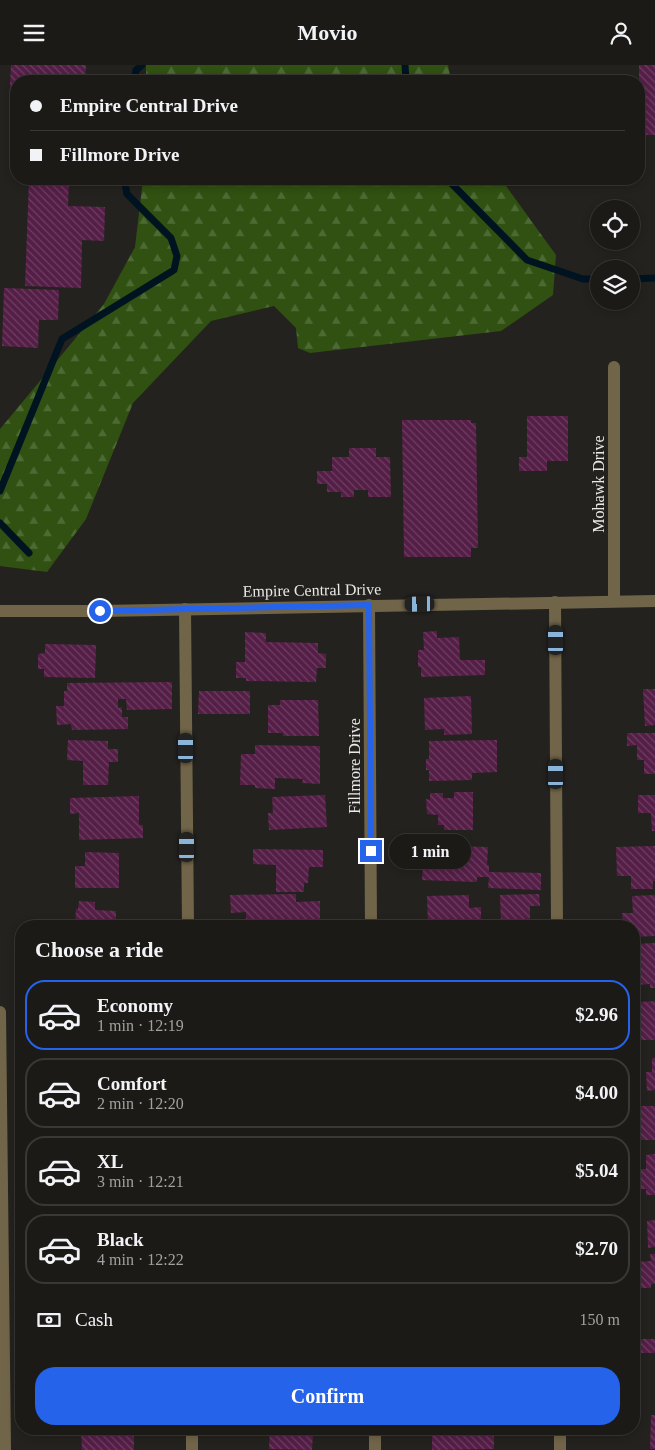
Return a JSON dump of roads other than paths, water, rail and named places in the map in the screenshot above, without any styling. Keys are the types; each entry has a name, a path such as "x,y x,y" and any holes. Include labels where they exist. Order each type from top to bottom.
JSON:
{"street":[{"name":"Mohawk Drive","path":"614,367 614,601"},
{"name":"Empire Central Drive","path":"0,611 655,601"},
{"path":"555,602 557,920"},
{"name":"Fillmore Drive","path":"369,605 371,920"},
{"path":"185,609 188,920"},
{"path":"0,1012 5,1450"},
{"path":"192,1435 192,1450"},
{"path":"375,1435 375,1450"},
{"path":"560,1435 560,1450"}],"waterway":[{"path":"135,75 136,70 142,65"},
{"path":"405,65 406,75"},
{"path":"0,491 62,339 174,270 177,256 171,238 127,194 125,185"},
{"path":"453,185 527,260 583,279 590,279"},
{"path":"640,279 655,278"},
{"path":"0,523 29,553"}]}
